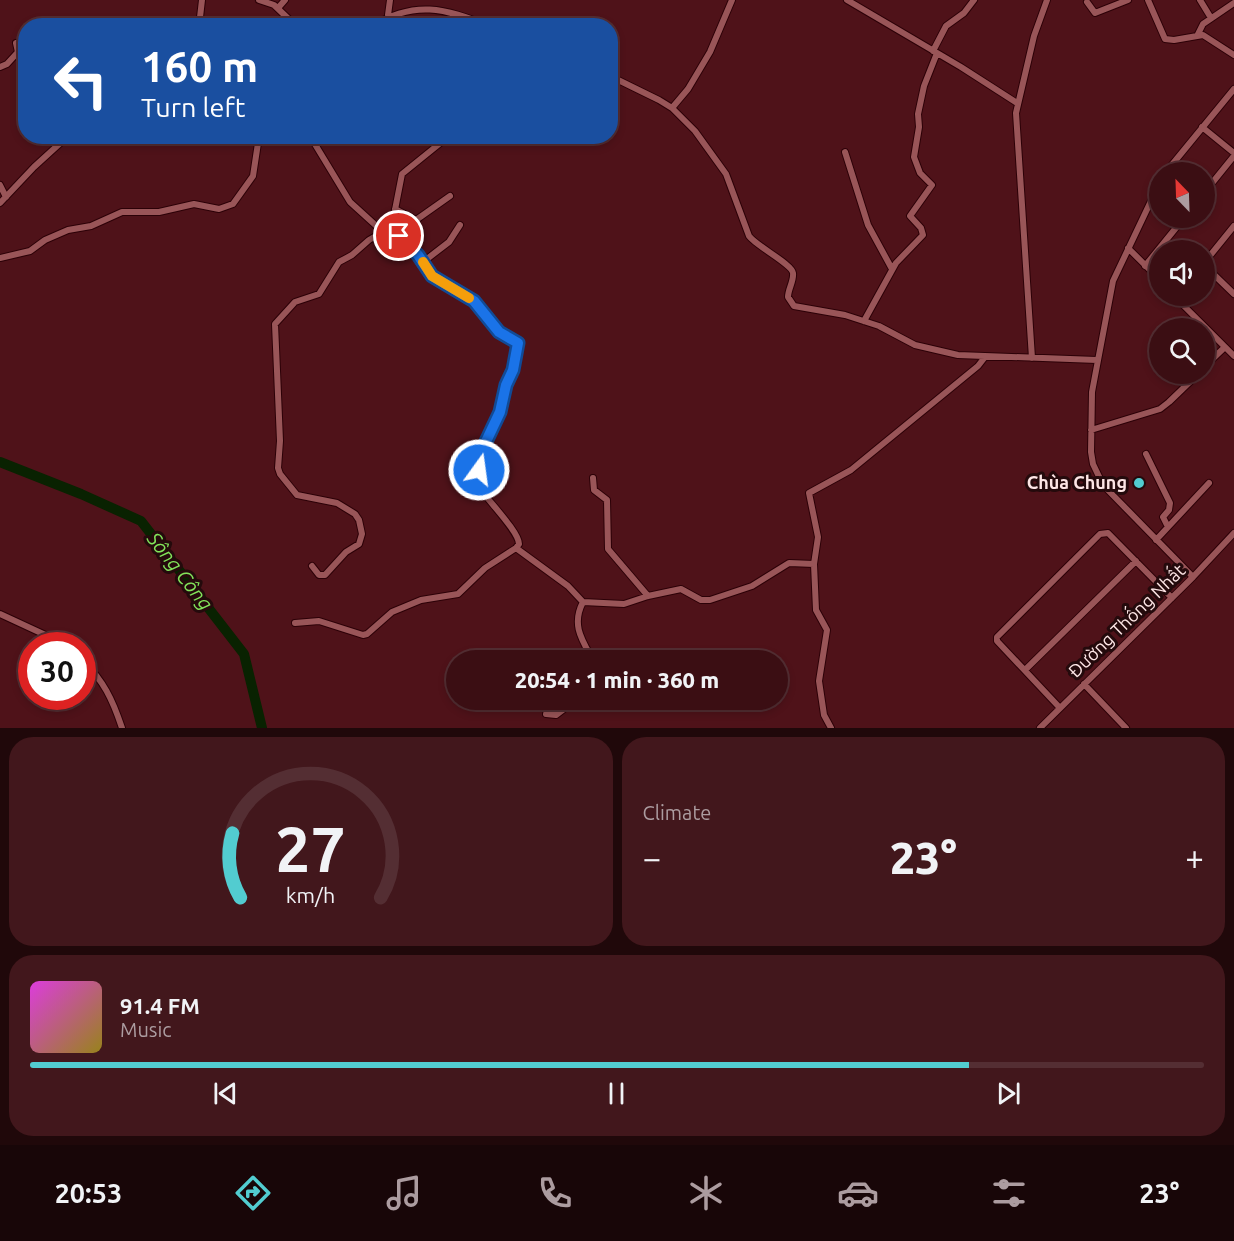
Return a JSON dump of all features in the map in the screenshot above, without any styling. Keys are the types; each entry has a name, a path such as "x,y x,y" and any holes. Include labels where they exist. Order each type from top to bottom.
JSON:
{"street":[{"path":"200,18 202,0"},
{"path":"259,0 276,4 289,18"},
{"path":"276,4 285,0"},
{"path":"388,15 390,0"},
{"path":"672,108 688,89 710,52 732,0"},
{"path":"847,0 1017,103"},
{"path":"864,321 892,268 923,235 921,228 910,216 932,185 920,173 914,157 919,128 918,114 924,86 946,26 964,13 974,0"},
{"path":"1032,358 1016,123 1017,103 1034,36 1047,0"},
{"path":"1087,2 1095,13 1128,0"},
{"path":"1148,0 1165,39 1174,40 1198,34 1207,37 1234,55"},
{"path":"1200,0 1211,18"},
{"path":"1198,34 1200,26 1234,3"},
{"path":"384,18 414,7 460,14 470,18"},
{"path":"0,67 7,64 18,52 16,43"},
{"path":"618,80 648,93 672,108 695,131 726,174 748,236 753,242 791,268 793,276 788,292 790,302 794,306 836,313 864,321 879,326 915,345 958,355 1097,360"},
{"path":"1174,162 1234,89"},
{"path":"1202,127 1234,155 1215,179"},
{"path":"0,203 59,144"},
{"path":"0,258 30,251 53,236 68,230 91,226 122,212 159,212 194,204 223,208 233,204 253,176 258,144"},
{"path":"295,624 319,621 363,635 367,634 387,615 401,608 427,598 458,594 485,568 519,544 518,537 487,500 476,480 482,450 500,412 506,385 513,370 518,343 499,332 474,301 432,276 403,239 386,230 346,198 315,144"},
{"path":"312,566 319,575 325,575 346,552 359,544 362,534 359,519 345,507 332,501 297,495 280,474 275,324 295,302 319,294 339,262 352,255 392,224 402,174 439,144"},
{"path":"845,153 868,225 892,268"},
{"path":"0,185 6,197"},
{"path":"395,209 416,220 450,196"},
{"path":"1149,205 1113,281 1092,392 1093,464 1103,485 1193,577"},
{"path":"423,262 449,242 460,225"},
{"path":"1215,250 1234,226"},
{"path":"1145,266 1177,228"},
{"path":"1128,248 1149,270"},
{"path":"1215,275 1234,294"},
{"path":"1186,306 1234,356"},
{"path":"1215,357 1225,347"},
{"path":"831,728 824,715 819,681 827,630 816,610 814,564 818,537 808,497 812,490 851,470 978,366 985,357"},
{"path":"1091,430 1160,409 1188,384"},
{"path":"1146,454 1170,503 1169,510 1163,517 1168,527"},
{"path":"593,478 594,490 608,500 608,549 648,596"},
{"path":"1156,540 1209,483"},
{"path":"1060,708 997,642 997,637 1100,534 1108,533 1172,598"},
{"name":"Đường Thống Nhất","path":"1040,728 1188,583 1234,533"},
{"path":"516,548 568,586 583,602 624,604 648,596 681,590 700,600 710,600 752,586 789,563 814,564"},
{"path":"1025,670 1136,561"},
{"path":"583,602 580,606 578,632 588,650"},
{"path":"0,614 39,632"},
{"path":"96,674 109,692 122,728"},
{"path":"1084,684 1126,728"},
{"path":"546,714 556,715 563,710"}],"waterway":[{"name":"Sông Công","path":"0,462 141,521 244,654 262,728"}],"slow traffic":[{"path":"423,262 432,276 469,298"}],"place":[{"name":"Chùa Chung","path":"1139,483"}],"route":[{"path":"399,236 418,255 432,276 474,301 499,332 519,345 500,412 480,454 479,470"}]}
